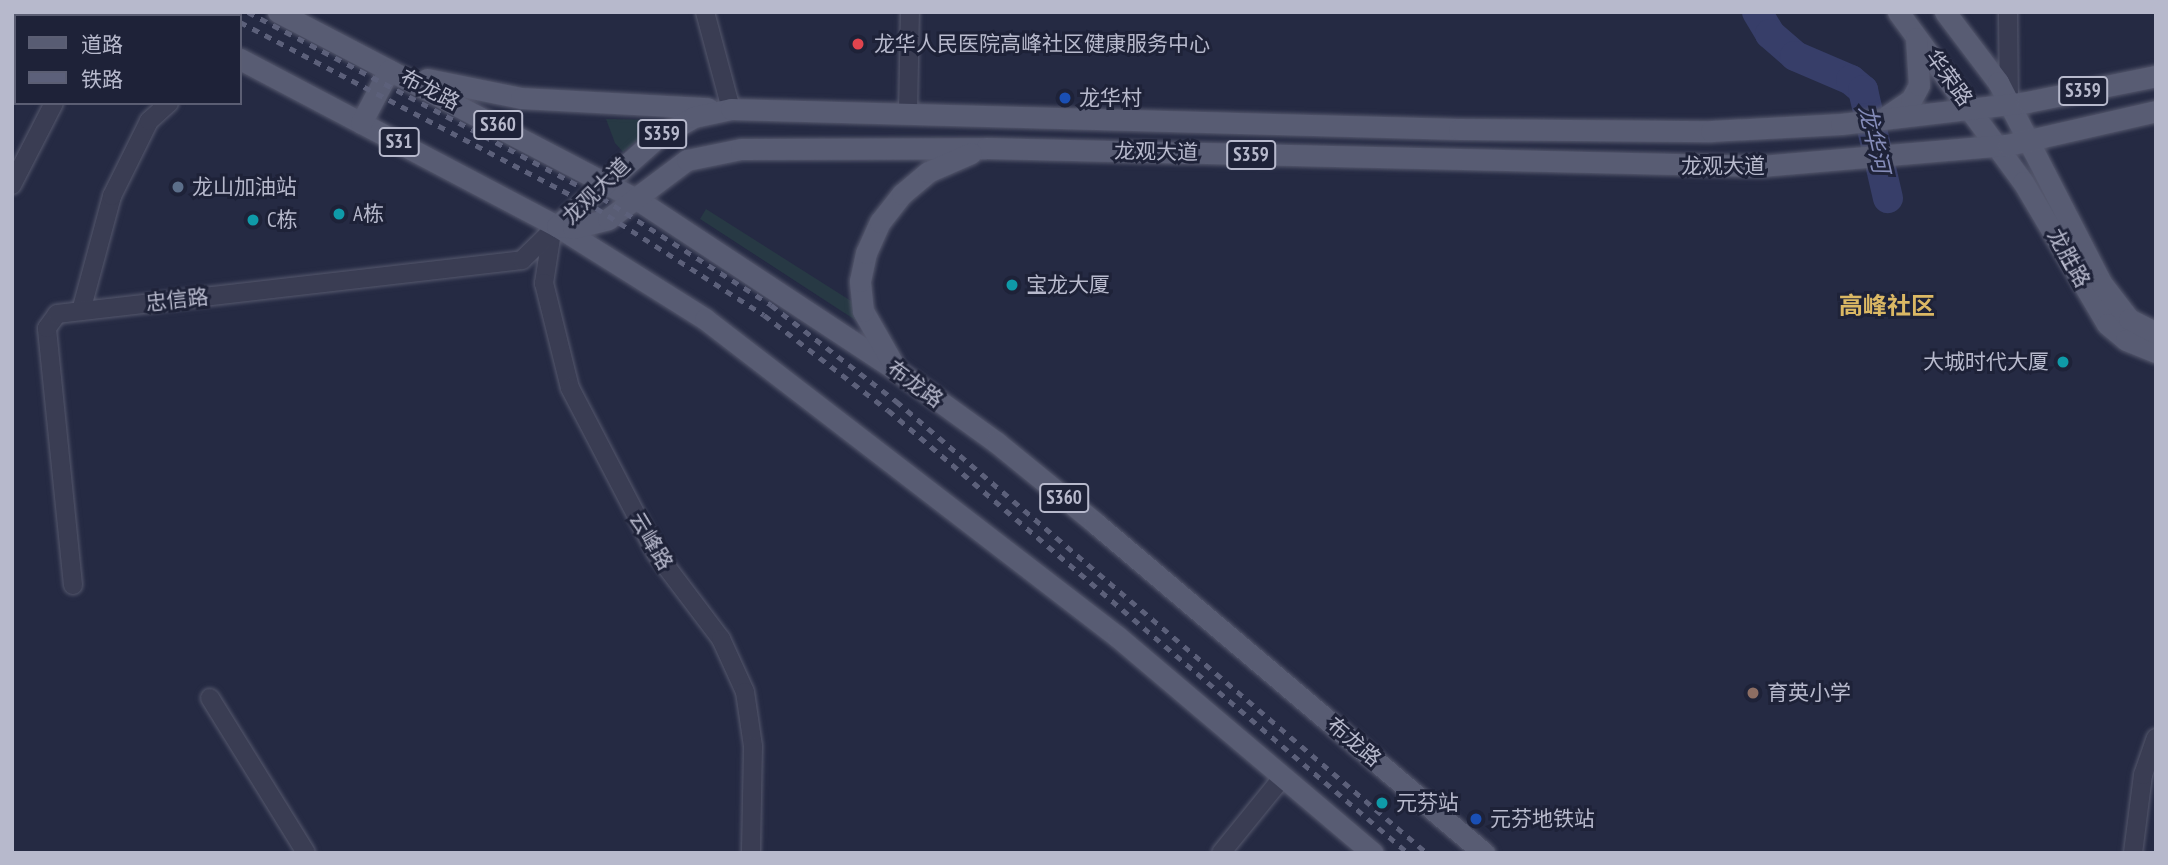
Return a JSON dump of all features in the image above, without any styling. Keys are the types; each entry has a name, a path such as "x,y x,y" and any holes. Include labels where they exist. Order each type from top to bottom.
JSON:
{"main road":[{"name":"布龙路","path":"278,12 638,200 896,370 996,442 1094,522 1484,853"},
{"name":"华荣路","path":"1898,12 1998,146"},
{"name":"华荣路","path":"1945,12 1979,55 2029,141"},
{"path":"1899,114 1919,85 1920,52 1912,30"},
{"name":"S31","path":"242,60 557,226"},
{"path":"361,123 390,70 521,98 731,109"},
{"name":"龙观大道","path":"557,226 605,182 676,125 731,109 1459,130 1711,131 1841,124 1899,114 1971,109 2156,76"},
{"name":"龙观大道","path":"557,226 595,224 638,200 681,163 727,150 986,148 1687,166 1847,161 1998,146 2156,111"},
{"name":"龙胜路","path":"2029,141 2102,284 2129,319 2156,333"},
{"name":"龙胜路","path":"1998,146 2057,235 2107,324 2126,340 2156,352"},
{"path":"896,370 869,327 862,303 862,267 872,237 891,207 914,183 943,164 986,148"},
{"path":"557,226 705,319 797,389 1118,637 1373,853"}],"street":[{"path":"705,12 731,109"},
{"path":"908,113 910,12"},
{"path":"2008,12 2009,104"},
{"path":"12,186 53,105"},
{"path":"81,311 112,196 149,121 167,105"},
{"name":"忠信路","path":"73,585 47,328 57,314 514,261 529,257 557,226"},
{"name":"云峰路","path":"557,226 546,253 544,283 570,388 656,553 721,639 745,692 753,746 751,853"},
{"path":"209,698 306,853"},
{"path":"2133,853 2143,775 2156,738"},
{"path":"1221,853 1282,778"}],"shaded area":[{"path":"606,119 656,120 658,123 623,152 615,143"},
{"path":"706,209 859,306 860,323 700,219"}],"waterway":[{"name":"龙华河","path":"1757,12 1770,34 1795,56 1851,80 1863,90 1888,198"}],"railway":[{"path":"221,12 224,14"},
{"path":"248,12 602,198 771,305 896,401 1427,853"},
{"path":"242,23 596,208 764,315 888,410 1408,853"}],"place":[{"name":"龙华人民医院高峰社区健康服务中心","path":"858,44"},
{"name":"龙华村","path":"1065,98"},
{"name":"龙山加油站","path":"178,187"},
{"name":"A栋","path":"339,214"},
{"name":"C栋","path":"253,220"},
{"name":"宝龙大厦","path":"1012,285"},
{"name":"大城时代大厦","path":"2063,362"},
{"name":"育英小学","path":"1753,693"},
{"name":"元芬站","path":"1382,803"},
{"name":"元芬地铁站","path":"1476,819"}],"district":[{"name":"高峰社区","path":"1887,306"}]}
